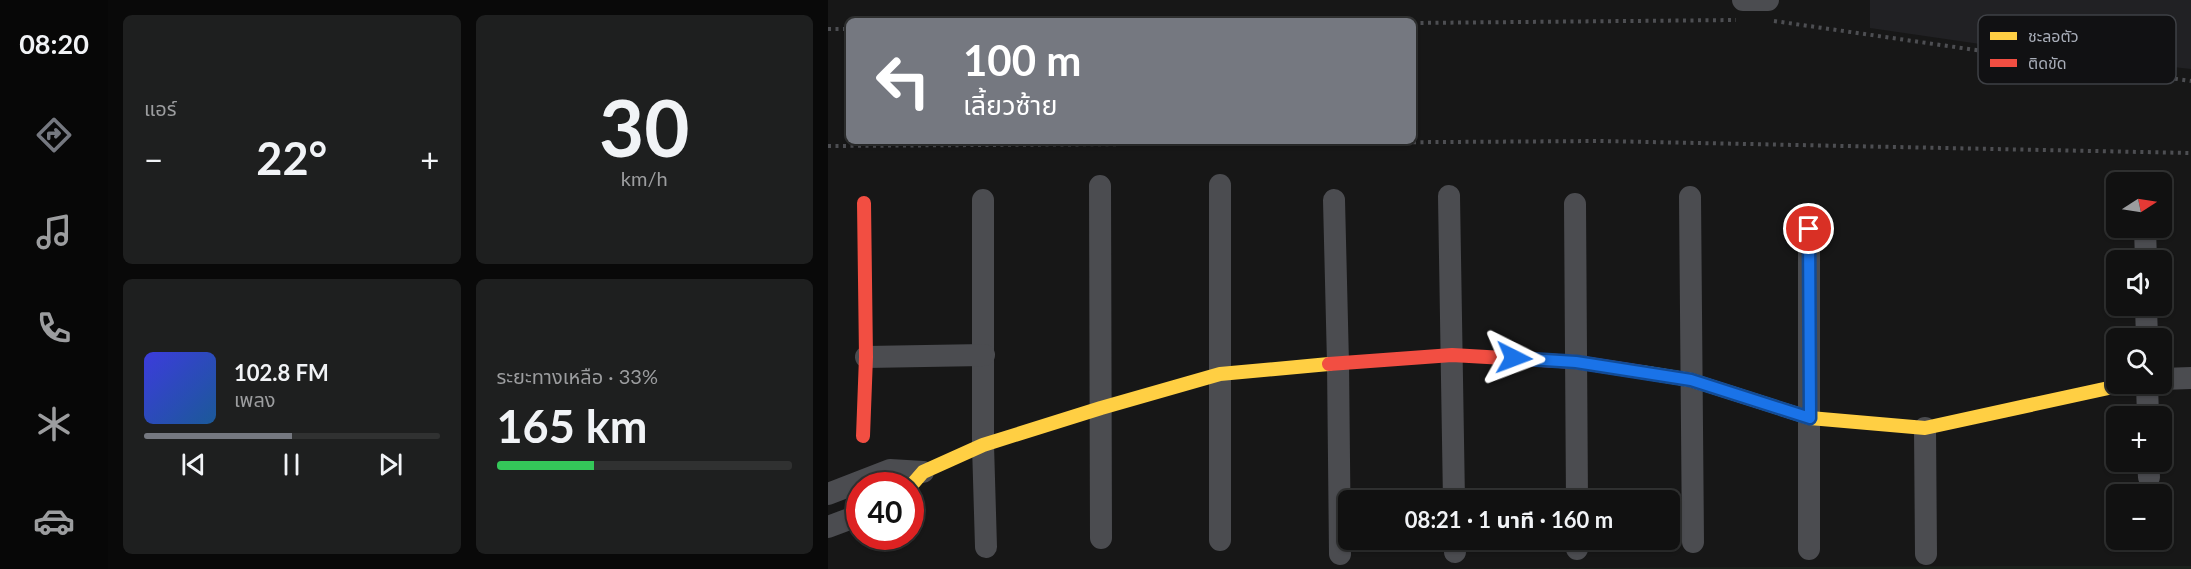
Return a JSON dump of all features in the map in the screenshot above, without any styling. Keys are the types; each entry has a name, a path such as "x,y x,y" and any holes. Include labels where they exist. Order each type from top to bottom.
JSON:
{"street":[{"path":"1742,10 1766,10"},
{"path":"1220,185 1220,540"},
{"path":"1100,186 1101,538"},
{"path":"1449,196 1454,490"},
{"path":"1690,197 1693,542"},
{"path":"983,200 983,445 986,547"},
{"path":"1334,200 1340,554"},
{"path":"863,436 866,357 864,203"},
{"path":"1575,204 1577,490"},
{"path":"1809,229 1809,549"},
{"path":"866,357 984,355"},
{"path":"924,475 983,445 1220,374 1338,363 1452,355 1576,362 1691,380 1810,418 1925,428 2106,389"},
{"path":"2172,379 2191,378"},
{"path":"1925,428 1926,554"},
{"path":"828,494 846,487"},
{"path":"828,527 846,520"}],"path":[{"path":"1416,23 1742,10"},
{"path":"1766,10 1978,45"},
{"path":"828,29 846,29"},
{"path":"2176,78 2191,81"},
{"path":"1416,142 1600,141 2191,153"},
{"path":"828,146 1137,144"}],"shaded area":[{"path":"1870,0 2191,0 2191,69 2176,67 2176,15 1978,15 1978,44 1870,28"},
{"path":"2191,566 2191,569 1387,569"}],"traffic: slow":[{"path":"923,472 983,445 1220,374 1329,364"},
{"path":"1641,372 1691,380 1810,418 1925,428 2106,389"}],"traffic: jam":[{"path":"863,436 866,357 864,203"},
{"path":"1329,364 1452,355 1576,362 1641,372"}],"route":[{"path":"1514,358 1576,362 1691,380 1810,418 1809,229"}]}
